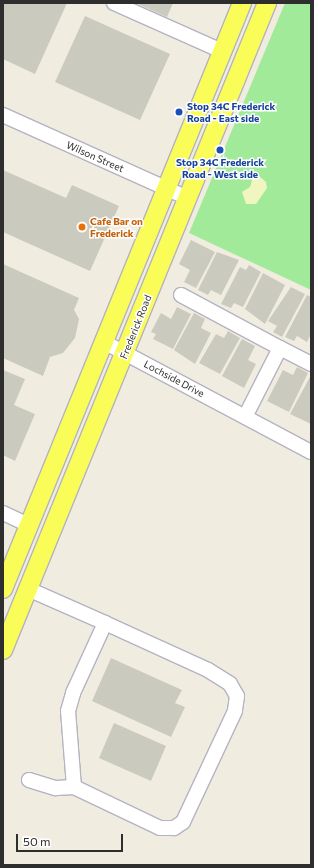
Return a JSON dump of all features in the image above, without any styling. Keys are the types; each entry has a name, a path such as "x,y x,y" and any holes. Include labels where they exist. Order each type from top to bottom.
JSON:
{"main road":[{"path":"3,589 242,3"},
{"name":"Frederick Road","path":"3,650 267,3"}],"street":[{"path":"114,3 222,52"},
{"name":"Wilson Street","path":"3,115 188,198"},
{"path":"181,295 311,364"},
{"name":"Lochside Drive","path":"104,342 311,452"},
{"path":"245,417 280,348"},
{"path":"3,513 29,525"},
{"path":"28,589 105,623 230,684 237,696 235,711 183,822 174,828 160,828 74,787 56,788 29,780"},
{"path":"74,787 68,711 73,693 105,623"}],"green space":[{"path":"285,3 311,3 311,290 189,233"}],"sand":[{"path":"259,176 266,182 267,188 256,204 246,204 242,192 250,187 253,177"}],"building":[{"path":"4,3 67,3 35,74 3,59"},
{"path":"136,3 173,3 167,17"},
{"path":"85,16 170,54 140,120 55,82"},
{"path":"3,170 66,198 72,185 119,206 90,271 3,232"},
{"path":"191,240 215,252 196,288 184,282 190,270 179,264"},
{"path":"217,252 239,260 221,295 211,290 208,295 198,290"},
{"path":"3,264 79,298 74,310 79,319 75,338 63,353 50,357 43,376 3,358"},
{"path":"249,265 261,272 243,307 234,303 231,308 221,304 240,267 246,270"},
{"path":"263,273 285,285 265,324 245,309"},
{"path":"291,287 305,294 282,337 273,332 277,326 268,321"},
{"path":"307,295 311,297 311,334 307,342 297,336 294,341 285,337"},
{"path":"177,307 191,314 173,349 153,339 156,334 151,332 161,313 171,319"},
{"path":"194,313 205,319 201,328 211,333 195,364 174,350"},
{"path":"228,331 240,338 220,374 199,363 216,334 224,338"},
{"path":"242,339 255,346 248,360 256,364 244,388 222,376"},
{"path":"297,367 308,373 289,412 267,401 283,370 293,375"},
{"path":"3,370 25,379 14,405 35,414 15,461 3,455"},
{"path":"311,375 311,424 290,414"},
{"path":"111,658 182,690 175,703 185,707 171,737 92,701"},
{"path":"114,723 166,746 151,781 99,758"}],"place":[{"name":"Stop 34C Frederick Road - East side","path":"179,112"},
{"name":"Stop 34C Frederick Road - West side","path":"220,150"},
{"name":"Cafe Bar on Frederick","path":"82,227"}]}
